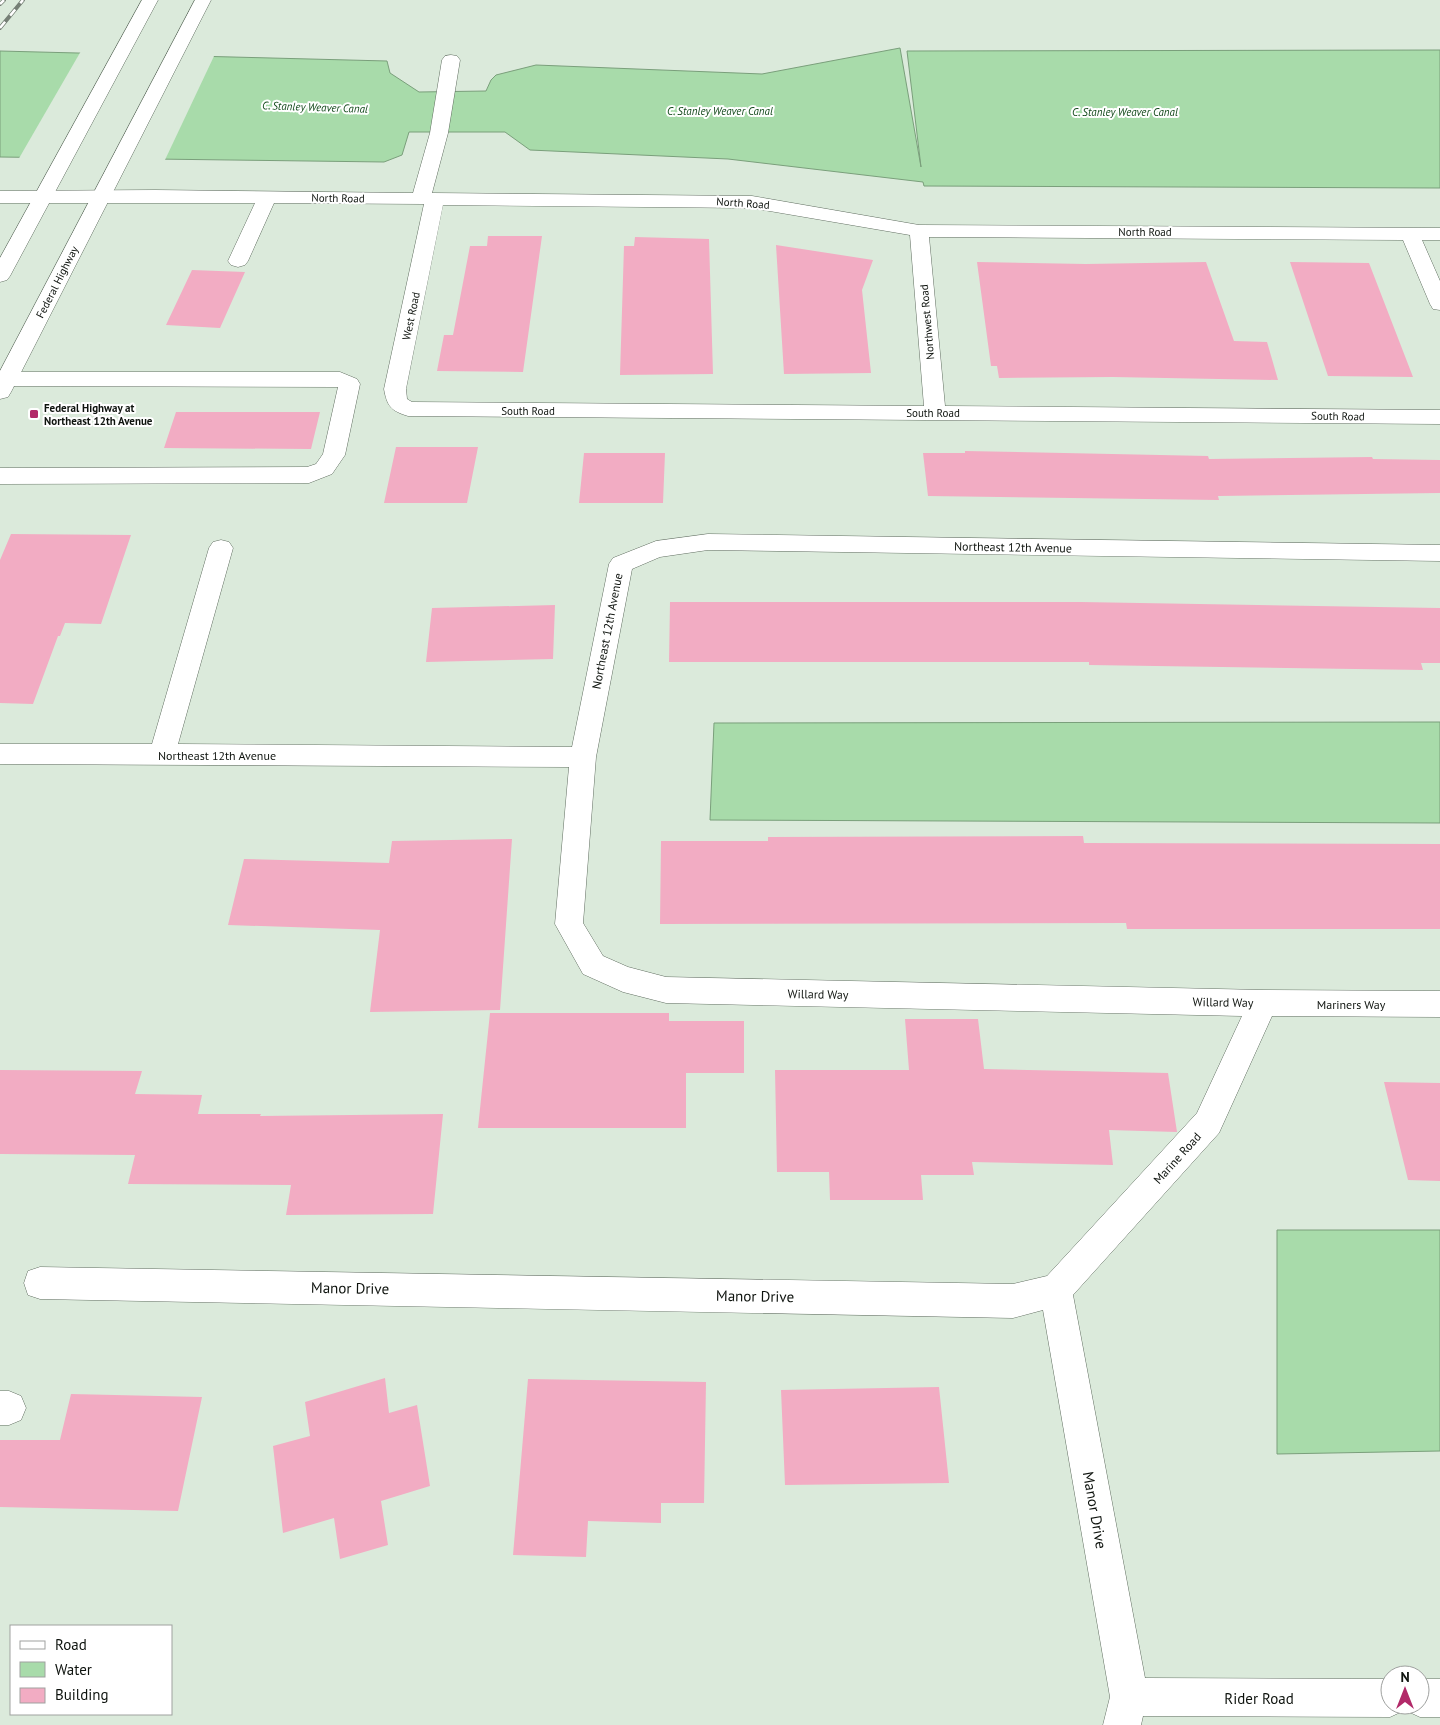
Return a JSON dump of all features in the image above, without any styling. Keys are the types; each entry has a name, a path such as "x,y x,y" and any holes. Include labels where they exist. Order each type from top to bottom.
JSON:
{"street":[{"path":"2,269 150,0"},
{"name":"Federal Highway","path":"4,386 203,0"},
{"name":"West Road","path":"426,410 408,409 397,402 395,389 451,60"},
{"name":"North Road","path":"0,197 267,197 752,202 919,231 1440,234"},
{"path":"238,261 267,197"},
{"name":"Northwest Road","path":"919,231 935,412"},
{"path":"1410,234 1440,304"},
{"path":"0,476 309,475 324,469 334,455 349,384 340,379 4,386"},
{"name":"South Road","path":"426,410 935,412 1440,417"},
{"name":"Northeast 12th Avenue","path":"0,754 583,757 621,564 656,549 708,542 1440,553"},
{"path":"162,755 221,548"},
{"name":"Willard Way","path":"583,757 568,924 593,965 631,981 666,990 1263,1003"},
{"name":"Mariners Way","path":"1263,1003 1440,1004"},
{"name":"Marine Road","path":"1056,1290 1208,1123 1263,1003"},
{"name":"Manor Drive","path":"40,1283 1012,1300 1056,1290 1126,1711"},
{"name":"Rider Road","path":"1126,1711 1380,1698"}],"water":[{"name":"C. Stanley Weaver Canal","path":"900,48 921,167 907,51 1440,50 1440,188 924,186 923,182 728,159 530,150 505,132 409,132 402,155 384,162 0,157 0,51 387,61 390,73 419,92 486,91 491,80 496,75 536,65 762,74"},
{"path":"1440,722 1440,823 710,820 714,723"},
{"path":"1277,1230 1440,1230 1440,1451 1277,1454"}],"pier":[{"path":"81,51 215,54 164,162 18,160"}],"building":[{"path":"488,236 542,236 523,372 437,371 444,335 453,335 470,246 487,246"},
{"path":"635,237 709,239 713,374 620,375 624,246 634,246"},
{"path":"776,245 873,260 862,290 871,373 784,374"},
{"path":"977,262 1086,264 1206,262 1234,341 1267,342 1278,380 1113,377 999,378 997,366 991,366"},
{"path":"1290,262 1369,263 1413,377 1328,376"},
{"path":"192,270 245,272 220,328 166,325"},
{"path":"176,412 320,412 311,449 164,448"},
{"path":"396,447 478,447 467,503 384,503"},
{"path":"965,451 1208,456 1209,459 1372,457 1373,459 1440,460 1440,493 1218,496 1219,500 928,496 923,453 965,453"},
{"path":"584,453 665,453 663,503 579,503"},
{"path":"11,534 131,535 101,624 65,623 60,636 58,636 33,704 0,703 0,560"},
{"path":"670,602 1081,602 1440,608 1440,663 1421,663 1423,670 1089,665 1089,662 669,662"},
{"path":"555,605 553,659 426,662 432,608"},
{"path":"1083,836 1084,843 1440,844 1440,929 1127,929 1126,923 660,924 661,841 768,841 768,837"},
{"path":"512,839 500,1010 370,1012 380,930 228,925 244,859 389,863 392,841"},
{"path":"490,1013 669,1013 669,1021 744,1021 744,1073 686,1073 686,1128 478,1128"},
{"path":"905,1019 978,1019 984,1069 1168,1073 1177,1132 1109,1130 1113,1165 972,1162 974,1175 921,1175 923,1200 830,1200 829,1172 777,1172 775,1070 909,1070"},
{"path":"0,1070 142,1071 135,1094 202,1095 198,1114 261,1114 260,1116 443,1114 433,1214 286,1215 291,1185 128,1184 135,1155 0,1154"},
{"path":"1384,1082 1440,1083 1440,1181 1408,1180"},
{"path":"385,1378 389,1413 417,1405 430,1486 381,1501 388,1545 340,1559 334,1518 283,1533 273,1446 310,1436 305,1402"},
{"path":"528,1379 706,1382 704,1503 661,1503 661,1523 588,1521 586,1557 513,1555"},
{"path":"939,1387 949,1483 785,1485 781,1390"},
{"path":"71,1394 202,1397 178,1511 0,1507 0,1440 60,1440"}],"railway":[{"path":"0,4 4,0"},
{"path":"0,28 23,0"}],"place":[{"name":"Federal Highway at Northeast 12th Avenue","path":"34,414"}]}
